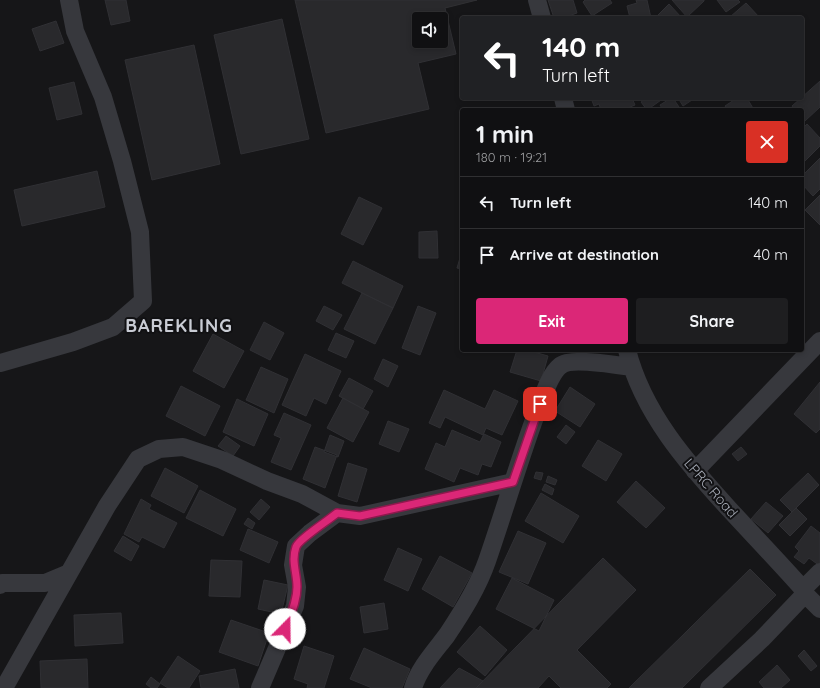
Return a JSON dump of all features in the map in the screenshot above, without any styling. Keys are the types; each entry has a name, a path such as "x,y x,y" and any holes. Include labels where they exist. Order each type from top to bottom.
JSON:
{"street":[{"path":"0,363 73,342 113,327 143,301 140,232 122,161 103,97 75,31 69,0"},
{"path":"537,0 541,16"},
{"path":"695,471 820,341"},
{"path":"413,688 425,665 477,588 545,391 554,372 562,364 629,358"},
{"name":"LPRC Road","path":"629,358 646,400 671,441 695,471 820,609"},
{"path":"4,688 107,506 138,459 159,449 183,447 222,460 267,481 302,494 337,513 360,516 513,482"},
{"path":"260,688 295,606 297,587 293,565 296,546 310,533 337,513"},
{"path":"709,688 762,639 820,572"},
{"path":"0,585 2,583 45,583 69,573"}],"building":[{"path":"105,0 126,0 130,21 111,25"},
{"path":"295,0 477,0 445,8 446,12 412,12 412,48 448,48 448,21 456,54 418,63 429,109 326,133"},
{"path":"548,0 573,0 577,13 569,16 553,16"},
{"path":"585,0 610,0 612,3 592,16 583,2"},
{"path":"636,0 647,0 651,16 630,16 627,6 637,3"},
{"path":"672,0 704,0 688,16 686,16"},
{"path":"717,0 738,0 740,2 726,12"},
{"path":"746,3 758,16 731,16"},
{"path":"669,4 680,16 657,16"},
{"path":"282,19 309,139 241,154 214,35"},
{"path":"56,21 64,43 40,51 32,29"},
{"path":"194,45 220,164 152,180 125,60"},
{"path":"820,81 820,107 805,121 804,108 794,108 792,106 799,100 804,100 804,95"},
{"path":"74,82 82,114 57,120 49,88"},
{"path":"592,100 633,100 635,105 628,108 600,108 599,104 594,106"},
{"path":"644,100 661,100 650,108 646,108 641,102"},
{"path":"668,100 674,100 680,108 662,108 660,105"},
{"path":"679,100 692,100 683,106"},
{"path":"734,100 748,100 753,108 726,108 725,106"},
{"path":"807,124 820,138 820,146 804,162 804,127"},
{"path":"820,158 820,189 813,196 804,186 804,174"},
{"path":"97,171 105,207 22,226 14,190"},
{"path":"820,195 820,225 805,210"},
{"path":"359,197 382,208 363,245 341,234"},
{"path":"437,231 438,258 419,258 419,232"},
{"path":"460,258 460,269 457,268"},
{"path":"353,261 403,286 393,308 342,283"},
{"path":"362,293 393,308 375,344 344,329"},
{"path":"324,306 342,315 333,330 316,321"},
{"path":"418,306 436,313 420,355 402,348"},
{"path":"264,322 284,333 270,360 250,350"},
{"path":"336,333 354,341 346,358 328,350"},
{"path":"213,334 244,351 224,388 193,371"},
{"path":"516,352 534,352 548,356 541,381 510,372"},
{"path":"305,354 341,371 326,404 314,398 306,416 282,405"},
{"path":"383,359 398,366 388,387 374,379"},
{"path":"261,367 288,379 274,413 246,400"},
{"path":"349,378 373,391 363,409 339,396"},
{"path":"820,382 820,429 816,433 794,414"},
{"path":"181,386 220,406 205,436 166,416"},
{"path":"570,387 595,404 580,427 555,411"},
{"path":"444,390 485,409 494,390 518,401 502,435 486,428 483,435 445,417 440,428 429,423"},
{"path":"343,398 369,412 353,442 327,428"},
{"path":"237,399 268,414 254,446 223,432"},
{"path":"284,413 311,425 291,470 271,462 281,438 274,435"},
{"path":"388,421 409,429 399,452 379,444"},
{"path":"566,425 575,432 566,444 557,437"},
{"path":"452,430 480,442 484,434 501,442 491,467 482,464 478,475 460,468 454,482 425,469 436,443 445,447"},
{"path":"330,435 344,441 338,457 324,452"},
{"path":"226,436 240,446 233,456 218,446"},
{"path":"598,440 622,454 606,481 582,466"},
{"path":"315,447 337,455 325,488 303,479"},
{"path":"741,447 747,454 738,461 732,454"},
{"path":"348,463 367,469 357,502 338,496"},
{"path":"165,468 198,486 184,513 151,496"},
{"path":"536,472 543,473 541,480 534,478"},
{"path":"808,473 819,485 792,512 780,500"},
{"path":"548,476 557,480 555,485 546,482"},
{"path":"636,481 665,508 646,528 617,502"},
{"path":"545,484 554,489 552,495 542,490"},
{"path":"200,490 236,509 223,536 186,518"},
{"path":"541,493 579,516 563,543 525,521"},
{"path":"141,499 151,505 149,509 177,523 164,548 142,537 139,542 124,534"},
{"path":"261,499 270,507 259,520 250,512"},
{"path":"766,502 783,516 768,533 751,519"},
{"path":"796,508 807,519 790,536 779,525"},
{"path":"248,518 255,523 252,529 244,524"},
{"path":"811,526 820,533 820,566 809,558 804,564 794,557 799,551 795,547"},
{"path":"248,529 278,542 269,563 240,550"},
{"path":"518,531 546,543 528,584 499,572"},
{"path":"123,536 139,546 131,561 114,551"},
{"path":"398,548 422,559 408,591 384,580"},
{"path":"440,556 472,573 453,607 422,589"},
{"path":"603,558 636,590 577,650 611,684 607,688 561,688 549,676 538,688 476,688"},
{"path":"211,560 242,561 240,597 209,596"},
{"path":"750,569 776,595 682,688 629,688"},
{"path":"512,578 554,600 539,631 496,609"},
{"path":"264,580 288,585 281,614 258,609"},
{"path":"384,603 388,629 364,633 360,607"},
{"path":"121,613 123,643 75,646 74,615"},
{"path":"231,620 269,633 258,666 219,652"},
{"path":"480,626 507,650 485,676 457,652"},
{"path":"304,646 334,656 324,688 307,688 308,684 294,679"},
{"path":"364,648 410,669 402,688 372,688 350,679"},
{"path":"804,650 817,666 811,671 798,656"},
{"path":"178,656 200,671 189,688 168,688 160,683"},
{"path":"87,659 88,688 41,688 40,661"},
{"path":"777,665 790,680 781,688 764,688 759,682"},
{"path":"459,668 483,681 476,688 440,688"},
{"path":"235,669 239,688 201,688 199,676"},
{"path":"151,677 160,684 157,688 151,688 146,684"}],"district":[{"name":"BAREKLING","path":"179,326"}],"route":[{"path":"285,629 295,606 297,587 293,565 296,546 310,533 337,513 360,516 513,482 540,404"}]}
